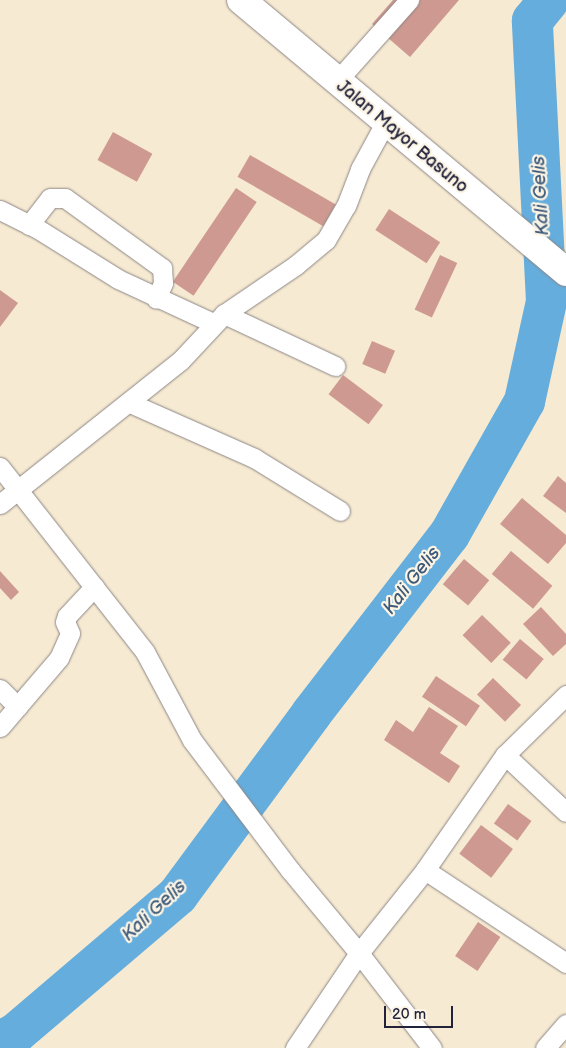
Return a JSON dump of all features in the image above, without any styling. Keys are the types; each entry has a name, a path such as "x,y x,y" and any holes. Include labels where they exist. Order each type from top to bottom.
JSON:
{"main road":[{"name":"Jalan Mayor Basuno","path":"241,0 446,175 566,272"}],"street":[{"path":"336,82 409,0"},
{"path":"0,504 130,403 181,360 218,319 296,265 326,240 346,206 360,169 385,123"},
{"path":"29,225 50,198 65,198 162,268 163,283 156,299"},
{"path":"0,210 156,299 218,319 334,366"},
{"path":"130,403 254,458 340,511"},
{"path":"0,467 145,652 192,740 290,870 359,953 432,1048"},
{"path":"0,727 64,651 70,633 65,622 67,616 94,587"},
{"path":"0,689 18,707"},
{"path":"295,1048 359,953 425,870 505,755 566,695"},
{"path":"505,755 566,812"},
{"path":"425,870 566,963"},
{"path":"545,1048 566,1024"}],"building":[{"path":"393,0 459,0 410,57 372,24"},
{"path":"113,132 152,154 137,182 97,160"},
{"path":"250,155 336,204 323,226 238,177"},
{"path":"236,188 257,202 194,296 173,282"},
{"path":"389,209 440,242 427,263 375,230"},
{"path":"440,255 457,263 432,317 415,309"},
{"path":"0,290 18,303 0,327"},
{"path":"372,341 395,351 385,374 362,364"},
{"path":"343,375 383,405 368,424 329,394"},
{"path":"558,476 566,483 566,513 543,496"},
{"path":"522,498 566,535 566,543 548,564 500,524"},
{"path":"511,551 552,586 533,609 492,574"},
{"path":"464,559 489,580 468,605 443,584"},
{"path":"0,571 19,592 11,600 0,588"},
{"path":"541,607 566,634 566,644 553,656 523,624"},
{"path":"482,615 511,643 491,663 463,635"},
{"path":"520,639 544,659 526,680 503,660"},
{"path":"436,676 480,706 466,726 422,697"},
{"path":"493,678 521,705 505,722 477,695"},
{"path":"429,707 458,726 440,753 460,766 449,783 384,740 396,720 413,732"},
{"path":"508,804 531,821 517,840 494,823"},
{"path":"481,825 513,849 491,878 459,854"},
{"path":"478,922 500,937 477,971 455,956"}],"waterway":[{"name":"Kali Gelis","path":"0,1041 15,1033 177,895 311,713 449,534 524,401 546,301 532,20 548,0"}]}
